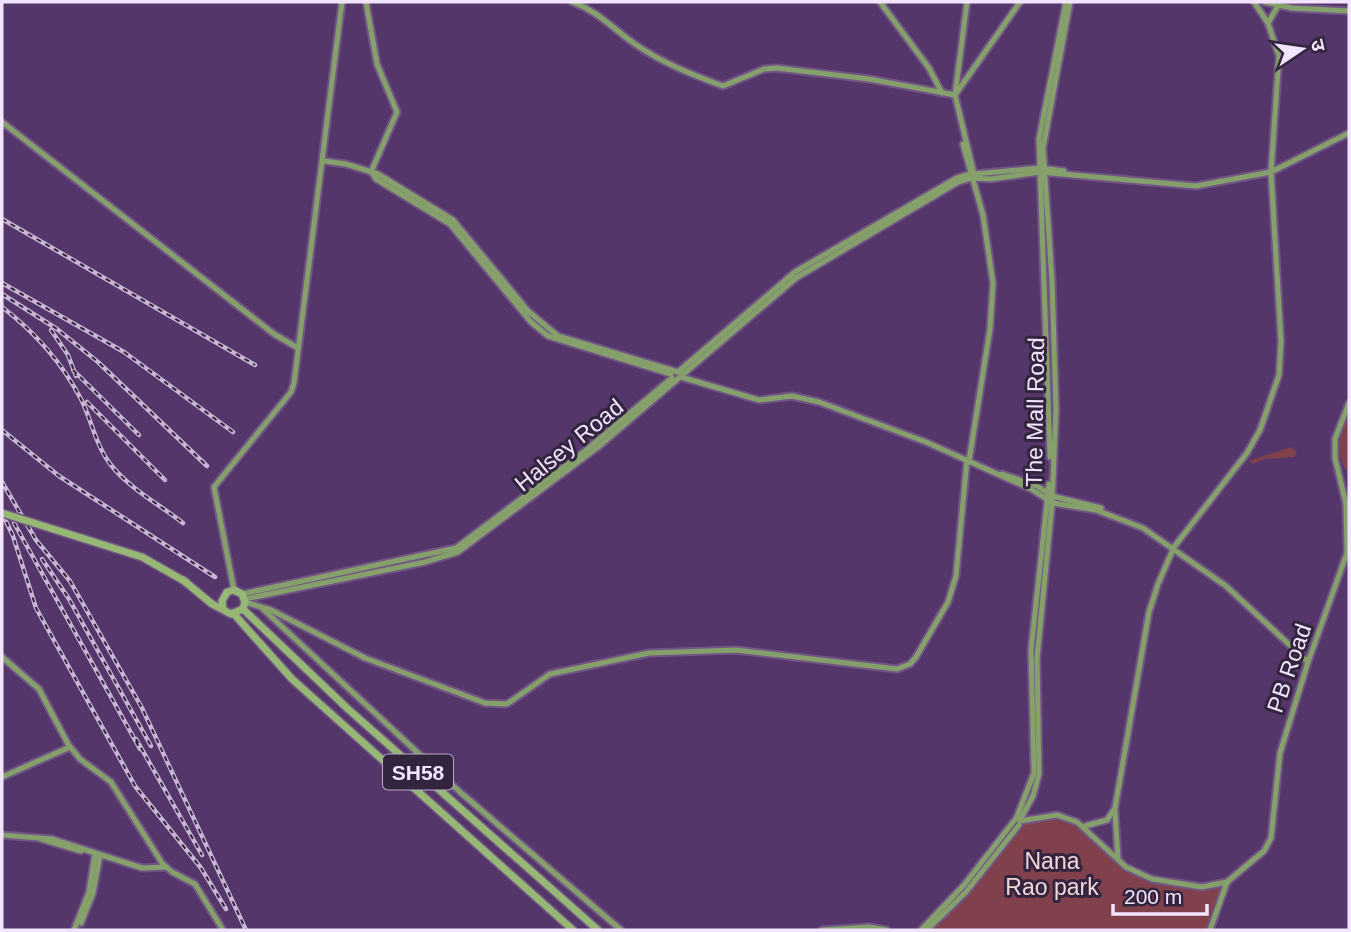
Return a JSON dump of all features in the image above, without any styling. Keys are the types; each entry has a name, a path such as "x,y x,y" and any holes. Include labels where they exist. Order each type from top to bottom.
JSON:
{"main road":[{"name":"SH58","path":"2,513 142,557 223,604 292,679 573,930"},
{"name":"SH58","path":"183,580 212,604 223,604"},
{"name":"SH58","path":"234,590 348,709 598,930"},
{"path":"223,604 234,590"},
{"path":"234,614 244,601"}],"street":[{"path":"234,590 214,487 291,392 324,161 342,2"},
{"path":"366,2 377,64 397,112 372,173"},
{"path":"572,2 597,12 646,51 688,74 723,86 764,69 777,68 955,95"},
{"path":"880,2 929,68 942,93"},
{"path":"244,601 261,606 365,658 473,699 495,704 507,704 550,674 649,653 735,650 901,668 912,662 948,602 956,576 968,460 993,294 988,236 955,95 967,2"},
{"path":"955,95 1020,2"},
{"name":"The Mall Road","path":"920,930 964,885 1017,821 1034,773 1031,650 1050,498 1056,410 1042,148 1046,113 1068,2"},
{"path":"1118,859 1115,808 1149,612 1175,546 1247,453 1268,415 1279,375 1281,339 1271,172 1279,56 1268,23 1254,2"},
{"path":"1265,2 1278,6 1349,12"},
{"path":"1268,23 1278,6"},
{"path":"2,122 274,334 298,348"},
{"path":"244,601 457,550 483,533 601,441 795,272 957,178 972,176 991,180 1043,170 1182,187 1271,172 1349,133"},
{"path":"324,161 346,164 372,173 453,220 496,275 546,329 558,336 759,400 802,397 926,442 1069,506 1122,519 1175,546"},
{"name":"PB Road","path":"1227,882 1264,851 1271,838 1278,764 1308,662 1347,553 1346,504 1335,458 1335,439 1349,402"},
{"path":"1050,498 1126,517 1175,546 1226,586 1308,662"},
{"name":"The Mall Road","path":"927,930 934,927 974,882 1028,806 1039,774 1037,659 1051,512 1050,498"},
{"path":"1051,512 1069,506"},
{"path":"261,606 460,792 621,930"},
{"path":"2,659 39,689 69,747 85,764 111,782 166,868 195,884 223,930"},
{"path":"2,777 69,747"},
{"path":"1028,806 1038,817"},
{"path":"1085,826 1107,820 1115,808"},
{"path":"1017,821 1059,815 1085,826 1135,873 1152,879 1185,886 1215,886 1227,882"},
{"path":"2,835 41,839 142,868 166,868"},
{"path":"76,930 89,892 97,854"},
{"path":"1210,930 1227,882"},
{"path":"1215,886 1223,897"},
{"path":"822,930 887,930"}],"green space":[{"path":"1349,413 1349,471 1345,469 1339,447"},
{"path":"1291,447 1297,452 1294,457 1265,459 1253,464 1249,461"},
{"name":"Nana Rao park","path":"1061,816 1079,823 1118,859 1146,877 1205,885 1235,876 1211,930 936,930 937,925 1021,823"}],"railway":[{"path":"2,219 255,365"},
{"path":"2,283 124,352 233,432"},
{"path":"2,294 57,329 98,362 207,466"},
{"path":"2,307 37,338 66,374 82,401 98,442 111,465 136,489 183,523"},
{"path":"51,330 68,355 76,376"},
{"path":"73,370 139,435"},
{"path":"87,402 165,480"},
{"path":"2,430 59,476 215,577"},
{"path":"2,482 36,540 70,581 142,708 246,930"},
{"path":"2,513 13,536 36,608 135,786 201,868 226,909"},
{"path":"14,523 140,749"},
{"path":"42,559 69,599 151,746"},
{"path":"136,739 202,855"}]}
